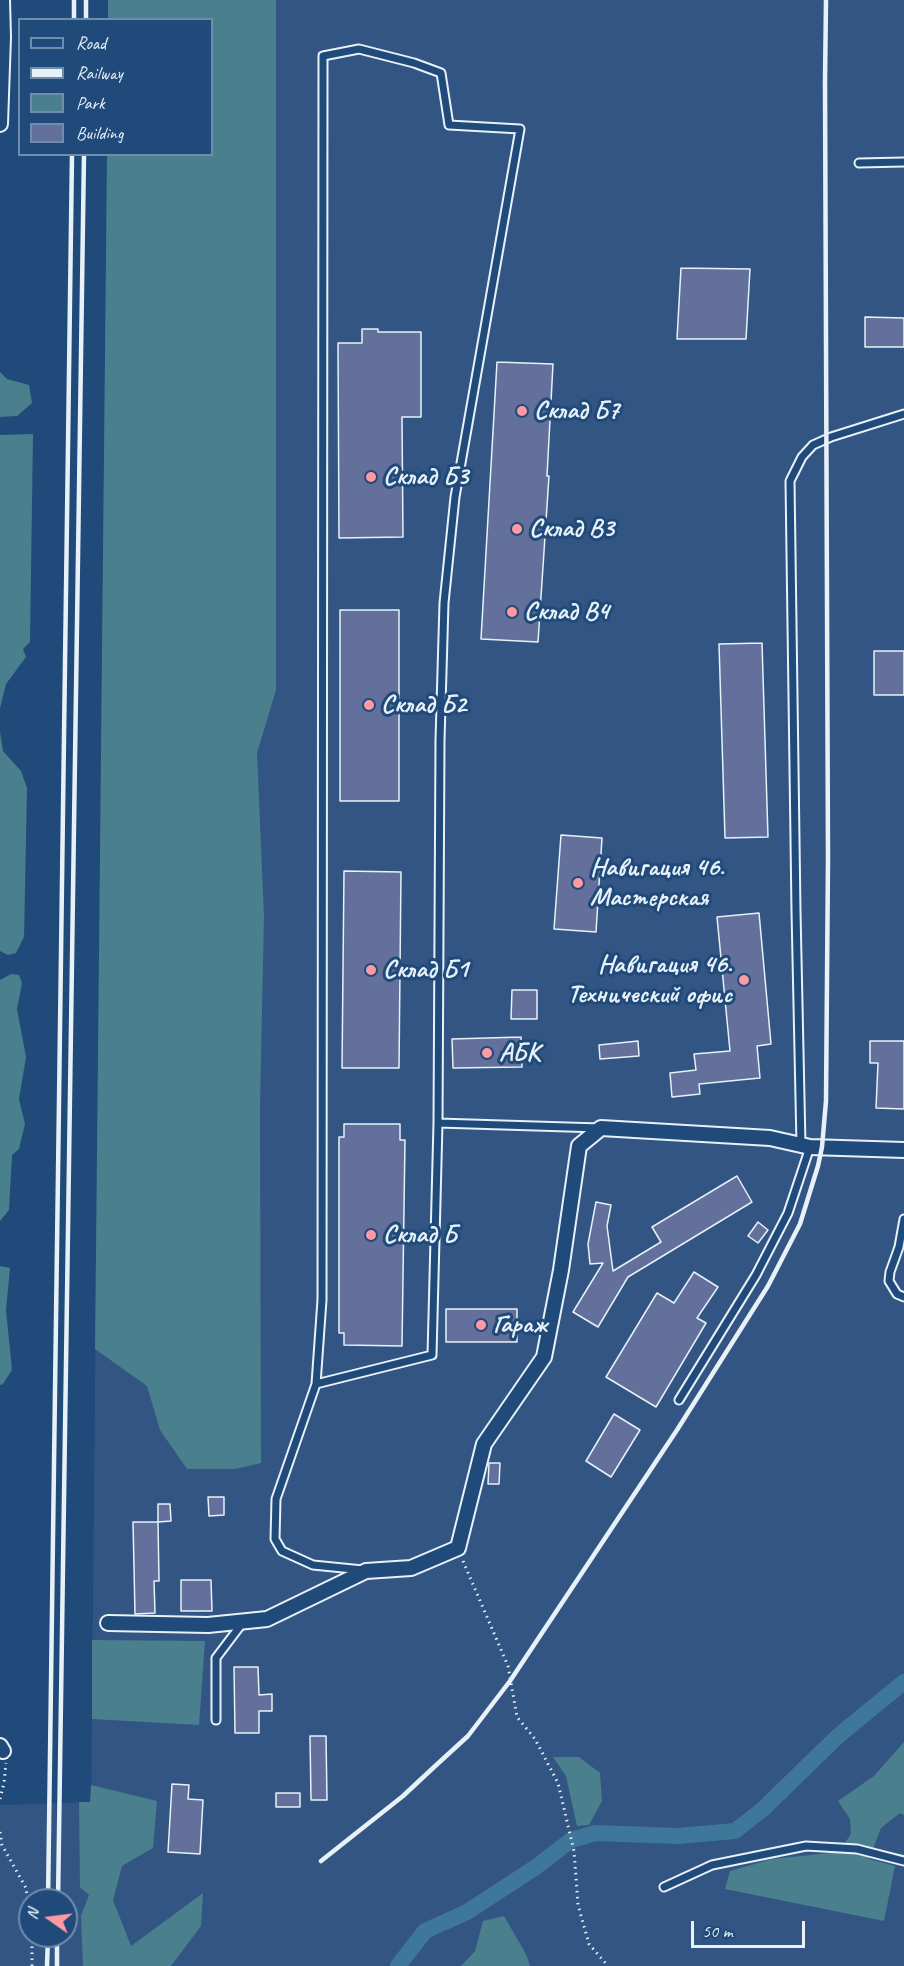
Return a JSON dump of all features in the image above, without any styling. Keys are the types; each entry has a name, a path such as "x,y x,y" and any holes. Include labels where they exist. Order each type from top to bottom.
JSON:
{"street":[{"path":"0,124 2,0"},
{"path":"108,1623 208,1625 267,1619 366,1571 411,1568 458,1548 484,1444 544,1357 561,1270 579,1146 601,1128 770,1138 806,1146 904,1153"}],"lane":[{"path":"316,1384 432,1354 438,1123 444,603 455,497 520,129 449,125 441,73 414,63 359,49 322,56 322,1300 316,1384 276,1499 275,1539 282,1551 313,1564 366,1571"},
{"path":"859,163 904,162"},
{"path":"679,1400 756,1275 788,1213 806,1146 796,911 790,481 802,457 813,445 904,414"},
{"path":"438,1123 601,1128"},
{"path":"904,1219 889,1281 897,1294 904,1297"},
{"path":"216,1720 216,1658 244,1621"},
{"path":"664,1887 712,1865 806,1846 856,1849 904,1862"}],"path":[{"path":"458,1548 507,1666 517,1718 535,1739 558,1783 574,1851 578,1905 589,1944 608,1966"},
{"path":"0,1799 7,1765 1,1748"},
{"path":"0,1832 2,1845 27,1888"},
{"path":"32,1948 32,1966"}],"shaded area":[{"path":"109,0 904,0 904,1966 0,1966 0,1805 91,1802 107,156 213,156 213,18 202,18"}],"green space":[{"path":"108,0 276,0 276,690 257,753 264,916 260,1106 261,1463 235,1469 187,1469 160,1430 147,1386 95,1349 107,156 213,156 213,18 108,18"},
{"path":"0,372 7,379 29,385 32,403 17,416 0,417"},
{"path":"33,434 30,642 23,649 26,657 6,684 0,708 0,435"},
{"path":"0,732 3,751 21,771 27,788 24,937 16,953 8,955 0,951"},
{"path":"11,974 19,975 22,983 17,1009 26,1057 19,1099 25,1124 19,1149 12,1155 9,1210 0,1221 0,980"},
{"path":"0,1266 10,1268 6,1310 12,1370 0,1385"},
{"path":"92,1640 205,1641 199,1725 92,1719"},
{"path":"904,1742 904,1815 900,1813 881,1828 869,1859 895,1866 884,1921 725,1889 730,1871 772,1859 839,1852 851,1834 850,1819 838,1801 874,1776"},
{"path":"553,1757 579,1757 600,1773 602,1801 589,1825 577,1826 566,1776"},
{"path":"91,1785 157,1801 153,1848 122,1866 113,1900 131,1946 203,1893 201,1926 171,1966 83,1966 81,1916 89,1895 80,1887 79,1802 90,1802"},
{"path":"504,1916 526,1954 530,1966 461,1966 475,1951 483,1921"}],"building":[{"path":"681,268 750,269 746,339 677,339"},
{"path":"865,317 904,318 904,347 865,347"},
{"name":"Склад Б3","path":"362,329 378,329 378,332 421,332 421,417 402,417 403,537 339,538 338,343 362,343"},
{"path":"497,362 553,364 547,476 549,476 538,642 481,639"},
{"name":"Склад Б2","path":"340,610 399,610 399,801 340,801"},
{"path":"762,643 768,837 725,838 719,644"},
{"path":"874,651 904,651 904,695 874,695"},
{"name":"Навигация 46. Мастерская","path":"561,835 602,838 596,932 554,929"},
{"name":"Склад Б1","path":"344,871 401,872 399,1068 342,1068"},
{"name":"Навигация 46. Технический офис","path":"759,913 771,1044 757,1046 760,1078 699,1084 700,1094 672,1097 670,1073 696,1070 694,1054 730,1051 717,917"},
{"path":"512,990 537,990 537,1019 511,1019"},
{"name":"АБК","path":"521,1037 522,1067 453,1068 452,1039"},
{"path":"638,1041 639,1056 600,1059 599,1045"},
{"path":"870,1041 904,1041 904,1109 876,1108 878,1063 870,1063"},
{"name":"Склад Б","path":"344,1124 400,1124 400,1140 405,1140 402,1346 344,1345 344,1333 339,1333 339,1137 344,1137"},
{"path":"737,1176 752,1202 628,1277 598,1327 573,1312 603,1263 590,1264 588,1244 596,1202 611,1205 607,1226 613,1271 661,1242 652,1227"},
{"path":"758,1222 768,1230 758,1243 748,1236"},
{"path":"694,1272 718,1287 697,1318 706,1323 656,1407 606,1377 657,1293 674,1303"},
{"name":"Гараж","path":"446,1309 517,1309 517,1342 446,1342"},
{"path":"614,1414 640,1430 611,1477 586,1461"},
{"path":"489,1463 500,1463 499,1484 488,1484"},
{"path":"208,1497 224,1497 224,1515 209,1516"},
{"path":"158,1504 170,1504 171,1521 158,1522"},
{"path":"133,1522 158,1522 159,1581 154,1581 155,1613 135,1614"},
{"path":"181,1580 211,1580 212,1611 181,1611"},
{"path":"234,1667 258,1667 259,1695 272,1694 272,1711 259,1711 259,1733 235,1733"},
{"path":"310,1736 326,1736 327,1800 311,1800"},
{"path":"172,1784 189,1785 188,1799 203,1800 200,1854 168,1852"},
{"path":"276,1793 300,1793 300,1807 276,1807"}],"waterway":[{"path":"398,1966 425,1931 467,1912 536,1867 571,1840 596,1833 678,1836 735,1831 763,1809 838,1736 904,1682"}],"railway":[{"path":"74,0 74,18"},
{"path":"86,0 86,18"},
{"path":"321,1861 403,1796 468,1736 510,1681 677,1430 768,1286 800,1224 818,1166 826,1101 828,858 826,0"},
{"path":"48,1888 72,156"},
{"path":"58,1888 84,156"},
{"path":"47,1966 48,1948"},
{"path":"57,1948 57,1966"}],"place":[{"name":"Склад Б7","path":"522,411"},
{"name":"Склад Б3","path":"371,477"},
{"name":"Склад В3","path":"517,529"},
{"name":"Склад В4","path":"512,612"},
{"name":"Склад Б2","path":"369,705"},
{"name":"Навигация 46. Мастерская","path":"578,883"},
{"name":"Склад Б1","path":"371,970"},
{"name":"Навигация 46. Технический офис","path":"744,980"},
{"name":"АБК","path":"487,1053"},
{"name":"Склад Б","path":"371,1235"},
{"name":"Гараж","path":"481,1325"}]}
